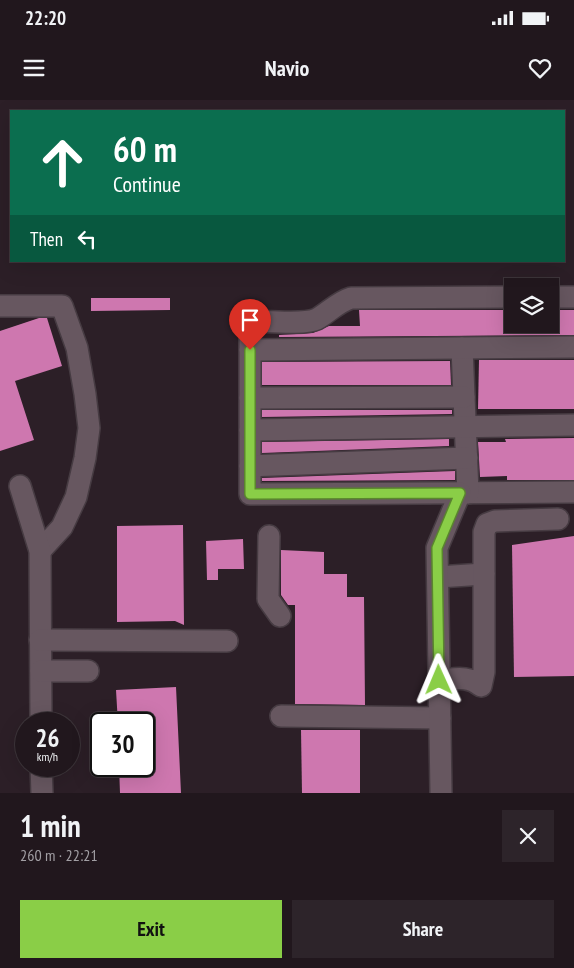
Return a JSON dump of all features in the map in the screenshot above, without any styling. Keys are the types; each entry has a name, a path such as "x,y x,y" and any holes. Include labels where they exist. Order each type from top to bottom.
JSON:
{"street":[{"path":"504,297 351,298 344,300 316,319 307,321 250,320 250,494 574,492"},
{"path":"559,297 574,297"},
{"path":"0,306 62,306 77,348 85,394 89,428 85,458 76,498 62,528 40,551"},
{"path":"250,350 574,347"},
{"path":"441,793 437,548 464,493 466,458 462,348"},
{"path":"250,398 464,397"},
{"path":"250,430 574,425"},
{"path":"250,466 466,458"},
{"path":"20,486 40,551 41,712"},
{"path":"439,680 467,678 474,680 481,686 484,672 484,532 487,524 495,521 558,519"},
{"path":"269,536 268,599 280,616"},
{"path":"438,577 484,574"},
{"path":"40,640 227,641"},
{"path":"41,671 88,672"},
{"path":"281,716 440,718"},
{"path":"41,777 42,793"}],"building":[{"path":"91,298 170,298 170,310 91,311"},
{"path":"359,310 504,310 504,333 559,333 559,310 574,310 574,335 279,337 279,335 313,333 329,326 360,326"},
{"path":"39,318 47,318 62,366 15,381 34,440 0,451 0,331"},
{"path":"479,360 574,360 574,409 478,409"},
{"path":"450,361 451,385 262,385 262,362"},
{"path":"262,410 452,410 452,414 262,417"},
{"path":"574,438 574,480 507,480 507,476 480,477 478,442 506,442 505,439"},
{"path":"449,439 449,446 262,453 262,442"},
{"path":"455,471 455,480 262,481 262,478"},
{"path":"183,525 184,625 175,621 117,622 117,526"},
{"path":"574,536 574,676 514,677 512,545"},
{"path":"243,539 244,569 218,569 218,580 207,580 206,541"},
{"path":"281,550 324,552 324,574 347,574 347,597 364,597 365,705 295,704 295,605 288,605 281,595"},
{"path":"176,687 181,793 120,793 119,777 155,777 155,712 117,712 116,690"},
{"path":"301,730 360,730 360,793 302,793"}],"route":[{"path":"250,350 250,494 460,493 437,548 439,680"}]}
